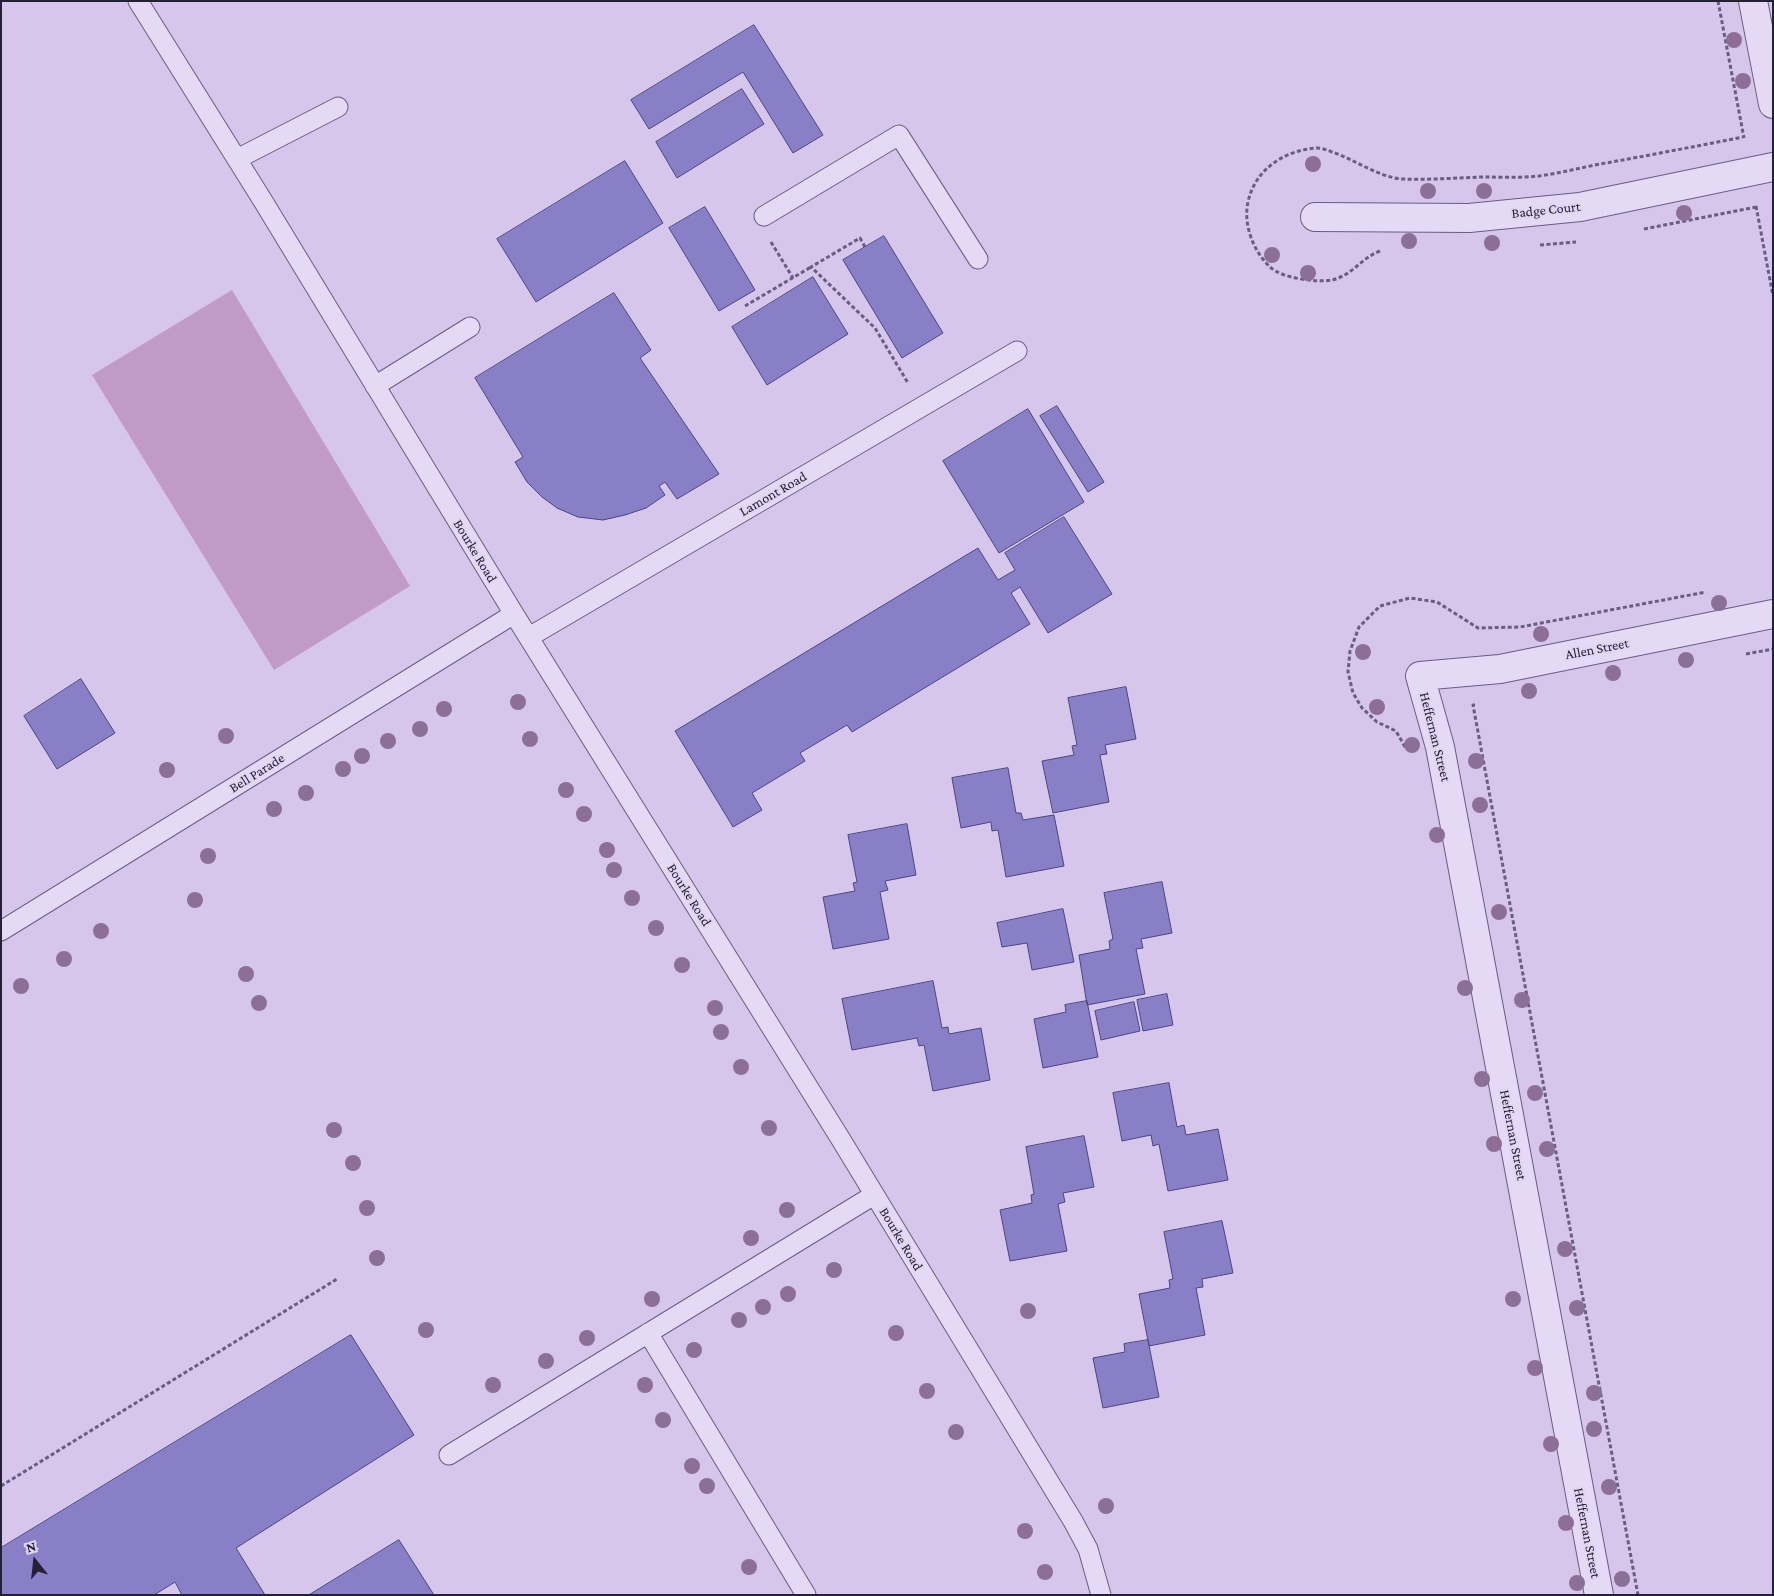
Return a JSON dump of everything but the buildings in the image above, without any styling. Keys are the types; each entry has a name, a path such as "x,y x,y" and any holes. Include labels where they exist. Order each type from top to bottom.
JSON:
{"street":[{"path":"1753,1 1773,104"},
{"name":"Badge Court","path":"1315,217 1469,218 1580,207 1773,167"},
{"name":"Allen Street","path":"1420,676 1500,669 1773,614"},
{"name":"Heffernan Street","path":"1420,676 1440,747 1599,1595"}],"lane":[{"name":"Bourke Road","path":"138,1 263,201 514,614 874,1194 1073,1521 1088,1549 1101,1595"},
{"path":"237,159 338,107"},
{"path":"764,216 899,135 978,259"},
{"path":"375,386 470,327"},
{"name":"Lamont Road","path":"529,637 1017,351"},
{"name":"Bell Parade","path":"1,931 514,614"},
{"path":"449,1455 874,1194"},
{"path":"648,1333 806,1595"}],"path":[{"path":"764,216 758,221 794,278"},
{"path":"745,306 860,238 865,247"},
{"path":"811,267 876,328 922,407"},
{"path":"1744,655 1773,650"},
{"path":"1483,703 1473,705 1638,1595"},
{"path":"1,1486 336,1278"}],"shaded area":[{"path":"232,290 410,586 274,670 92,375"}]}
